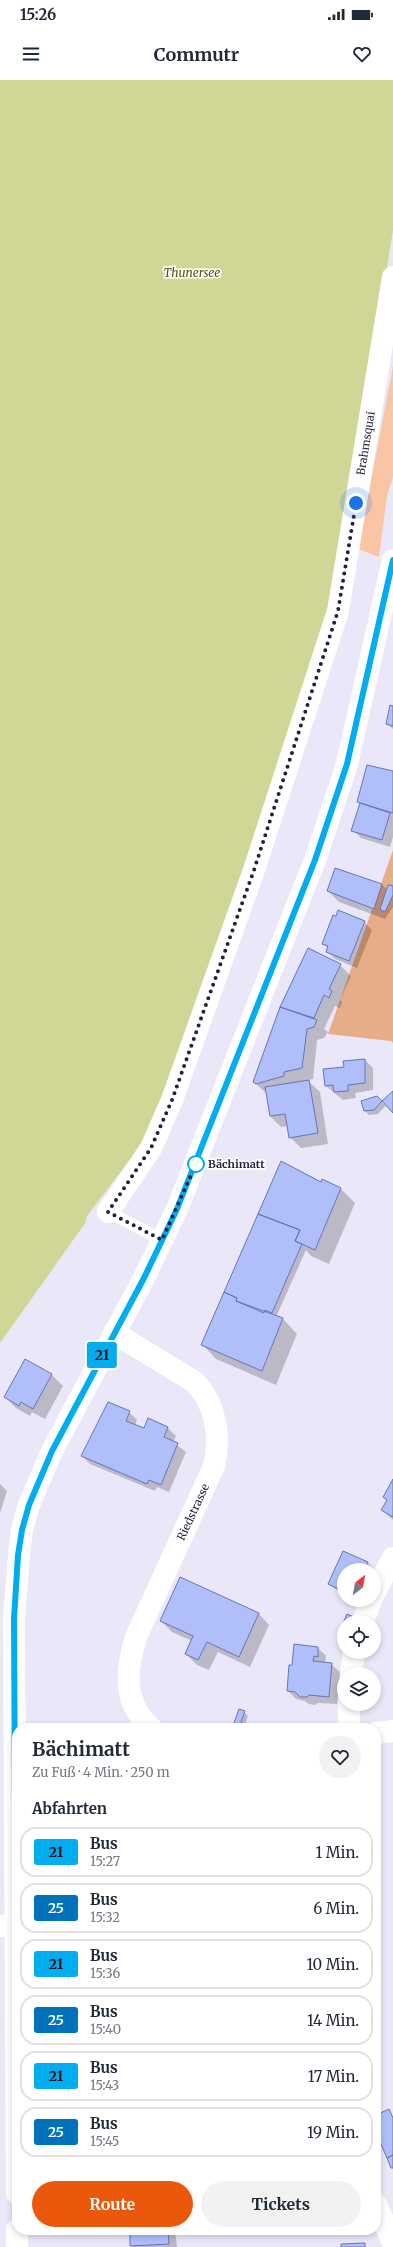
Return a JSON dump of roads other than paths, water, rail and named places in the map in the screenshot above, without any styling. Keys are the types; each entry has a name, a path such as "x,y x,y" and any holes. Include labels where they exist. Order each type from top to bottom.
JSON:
{"main road":[{"name":"Brahmsquai","path":"108,1212 151,1148 172,1100 254,870 338,611 393,277"},
{"path":"12,2044 8,1925 15,1580 22,1530 29,1505 52,1451 162,1240 196,1164 315,860 335,804 356,725 393,560"},
{"name":"Riedstrasse","path":"114,1333 195,1382 205,1393 214,1414 218,1437 214,1466 136,1637 128,1663 128,1688 134,1705 142,1720 145,1723"},
{"path":"381,1581 393,1558"},
{"path":"349,1711 349,1723"},
{"path":"381,1732 393,1731"},
{"path":"381,2215 393,2243"},
{"path":"17,2235 17,2247"}],"lane":[{"path":"108,1212 162,1240"}],"water":[{"name":"Thunersee","path":"0,80 393,80 393,230 341,553 326,619 291,738 148,1136 87,1216 86,1222 0,1343"}],"place":[{"name":"Bächimatt","path":"196,1164"}]}
